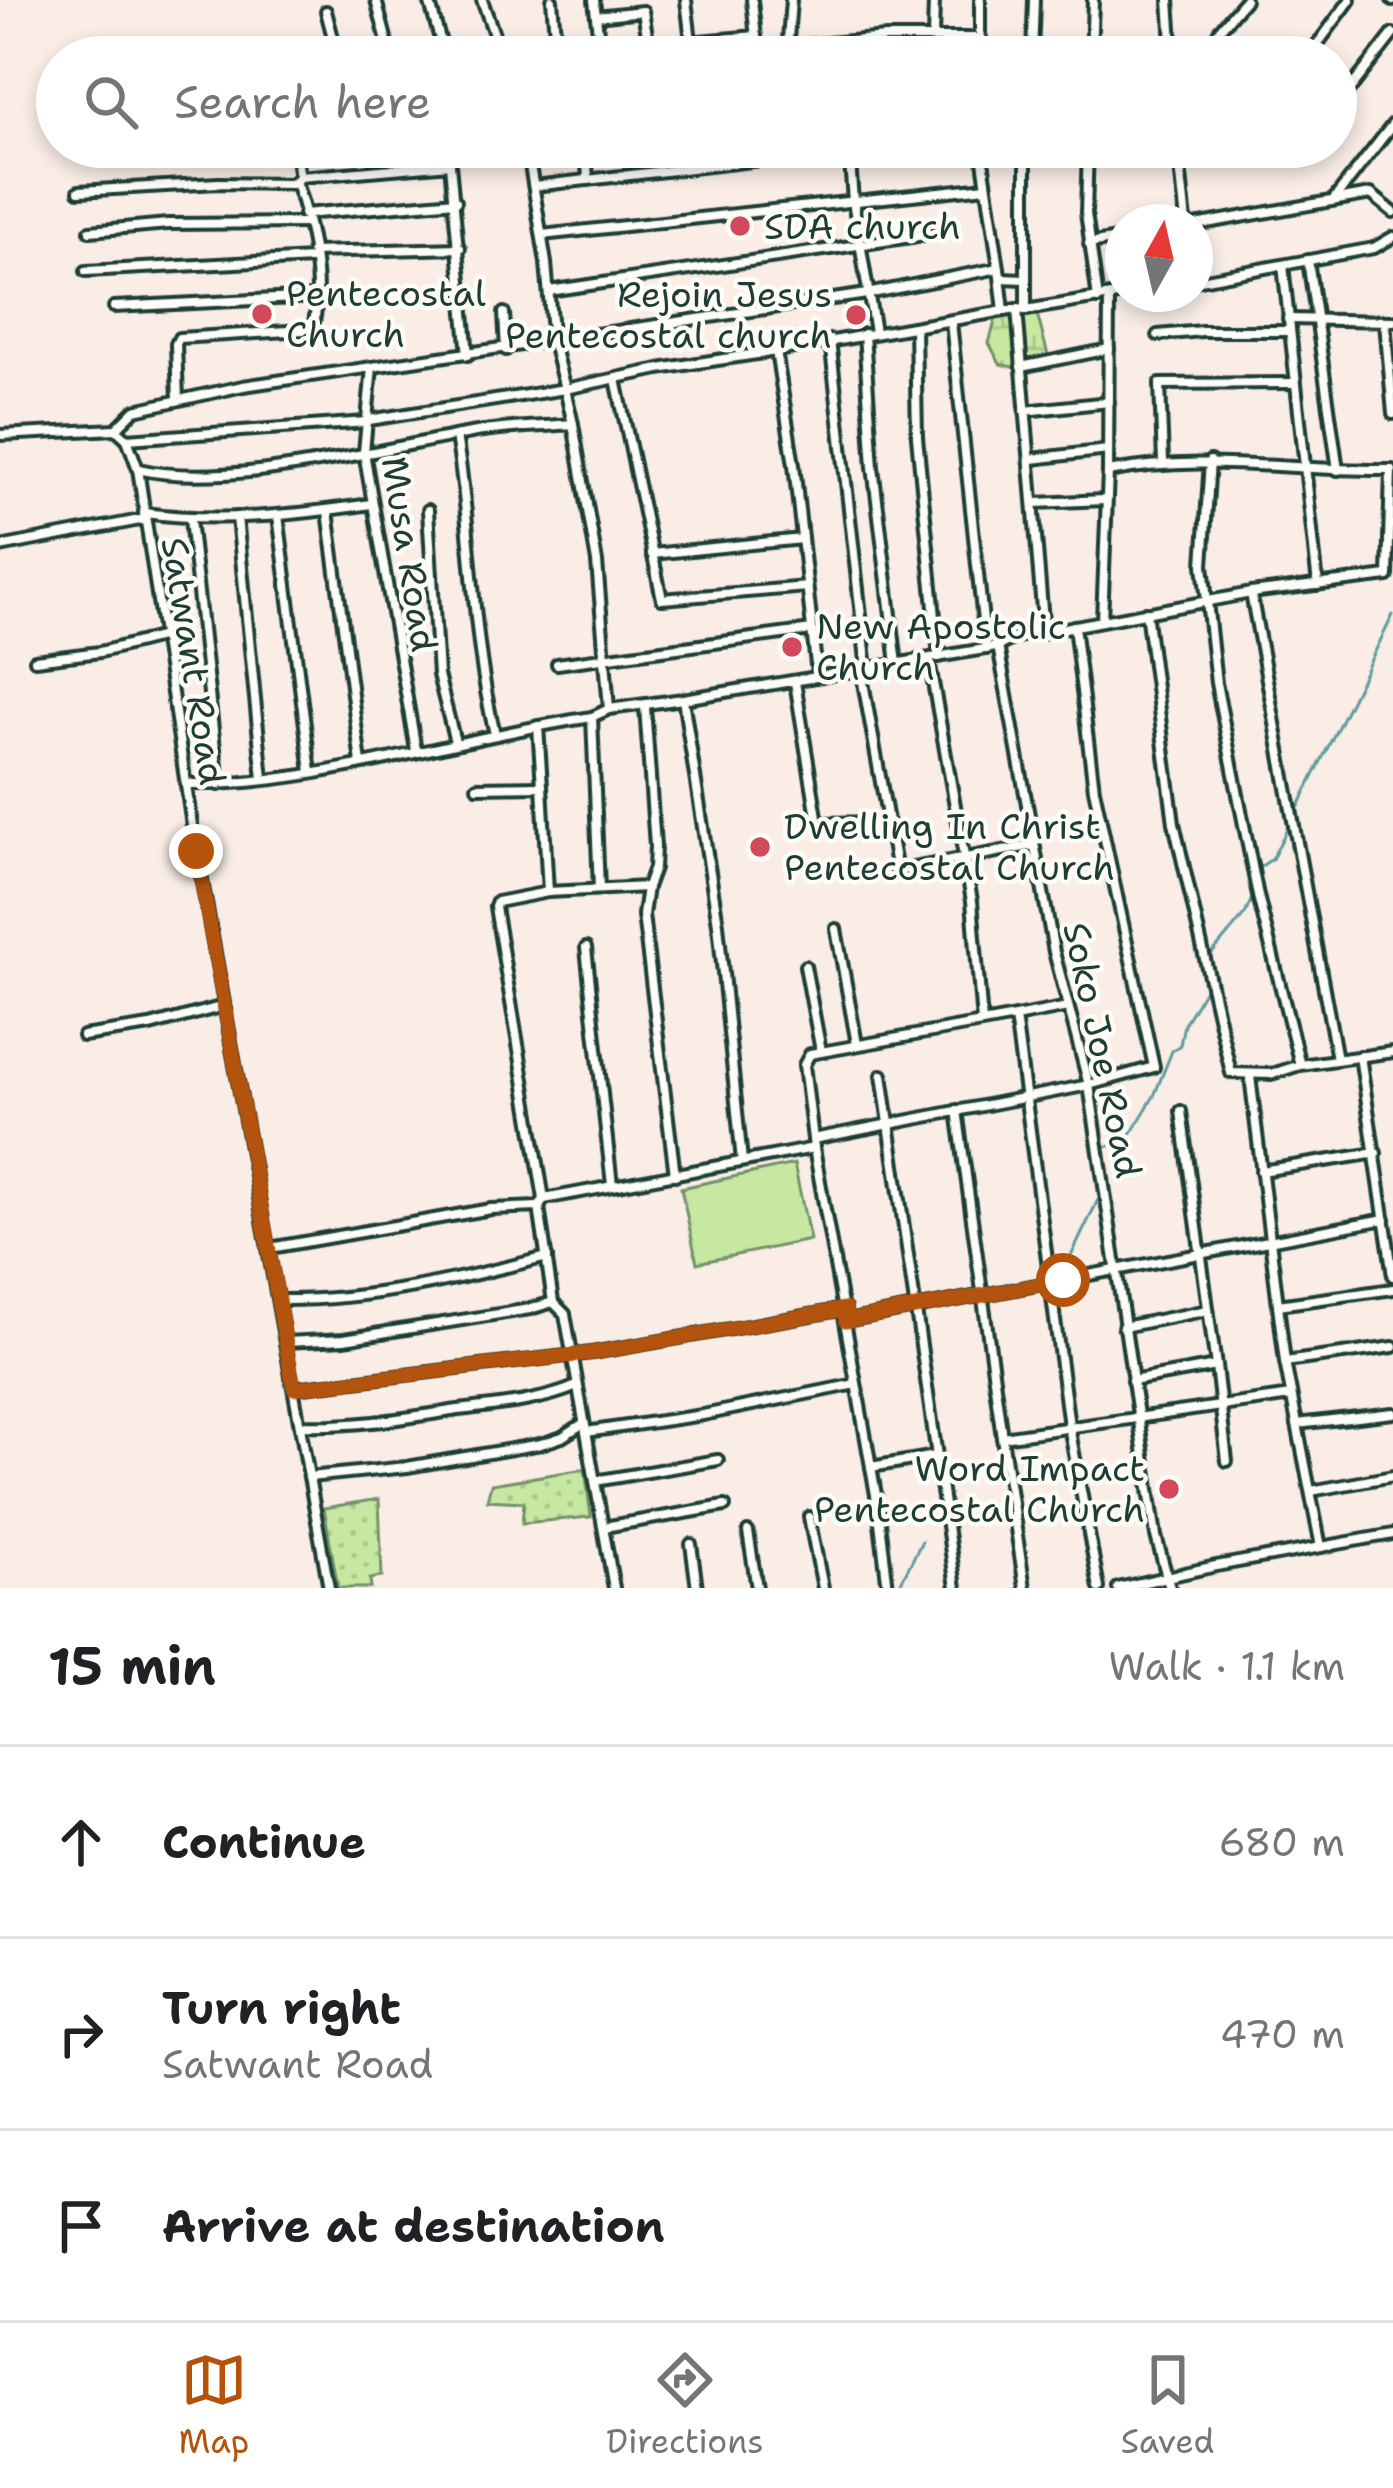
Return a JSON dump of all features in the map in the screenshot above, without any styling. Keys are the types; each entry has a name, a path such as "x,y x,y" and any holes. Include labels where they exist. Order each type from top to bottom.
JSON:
{"street":[{"path":"376,0 385,36"},
{"path":"429,0 439,36"},
{"path":"482,0 495,36"},
{"path":"551,0 555,36"},
{"path":"594,0 598,36"},
{"path":"686,0 691,36"},
{"path":"752,0 755,36"},
{"path":"788,36 791,0"},
{"path":"934,0 934,36"},
{"path":"980,0 981,36"},
{"path":"1033,36 1034,0"},
{"path":"1092,36 1093,0"},
{"path":"1169,0 1172,36"},
{"path":"1216,36 1245,0"},
{"path":"1323,36 1350,0"},
{"path":"596,16 642,6 649,36"},
{"path":"326,11 333,36"},
{"path":"1357,80 1393,34"},
{"path":"1334,199 1393,124"},
{"path":"178,400 178,339 304,330 315,322 312,256 297,168"},
{"path":"80,191 298,180 403,168"},
{"path":"452,168 469,355"},
{"path":"531,168 553,343 566,389 597,562 609,710"},
{"path":"587,168 588,179"},
{"path":"534,186 684,168"},
{"path":"850,168 875,332"},
{"path":"984,168 1004,310"},
{"path":"1026,168 1021,367 1044,633"},
{"path":"1088,168 1088,244 1098,299"},
{"path":"1180,168 1184,204"},
{"path":"542,235 986,188"},
{"path":"1213,222 1371,194 1393,212"},
{"path":"90,231 305,218 456,201"},
{"path":"1213,278 1374,248 1390,238 1393,223"},
{"path":"549,291 938,233"},
{"path":"1088,244 1105,241"},
{"path":"86,271 460,248"},
{"path":"1308,260 1338,470"},
{"path":"1283,265 1318,585"},
{"path":"116,429 129,412 178,400 372,367 1000,273 1025,279"},
{"path":"114,307 316,297"},
{"path":"0,435 116,429 128,439 368,421 1004,310 1105,298"},
{"path":"1102,620 1109,312"},
{"path":"504,313 506,350"},
{"path":"1288,319 1389,321 1393,414"},
{"path":"950,322 986,649"},
{"path":"915,327 917,437 934,658 965,860 982,1022"},
{"path":"1158,335 1289,331"},
{"path":"864,334 873,467 897,664"},
{"path":"830,340 864,670 897,871 1034,844"},
{"path":"1021,367 1109,349"},
{"path":"776,351 818,674"},
{"name":"Musa Road","path":"372,367 364,452 416,750"},
{"path":"616,379 661,596 666,600 807,587"},
{"path":"1162,462 1160,384 1296,382"},
{"path":"1025,411 1109,402"},
{"path":"138,469 194,476 456,436 573,424"},
{"path":"456,436 469,520 484,691 495,734"},
{"name":"Satwant Road","path":"128,439 138,469 186,784 328,1588"},
{"path":"1031,459 1108,450"},
{"path":"1210,461 1204,602 1258,896 1300,1065"},
{"path":"186,784 219,785 311,772 609,710 986,649 1102,620 1252,593 1388,576 1392,470 1306,470 1210,461 1162,462 1108,472"},
{"path":"1035,503 1105,500"},
{"path":"0,547 145,516 278,515 371,504"},
{"path":"428,510 438,675 454,742"},
{"path":"328,511 361,763"},
{"path":"278,515 311,772"},
{"path":"236,517 263,779"},
{"path":"190,519 219,785"},
{"path":"652,554 802,539"},
{"path":"1252,593 1337,1059"},
{"path":"1146,612 1186,883 1231,1073 1250,1076 1393,1052"},
{"path":"270,1249 541,1203 612,1184 742,1161 889,1123 1150,1070 1155,1063 1094,789 1074,626"},
{"path":"557,664 812,629"},
{"path":"35,660 100,652 164,636"},
{"name":"Soko Joe Road","path":"998,646 1034,844 1089,1085 1156,1536 1169,1584"},
{"path":"795,682 818,823 888,822"},
{"path":"683,699 718,924 742,1161"},
{"path":"645,706 655,846 644,915 675,1175"},
{"path":"592,717 599,889"},
{"path":"538,726 548,892"},
{"path":"477,787 542,787"},
{"path":"614,1588 565,1314 554,1302 495,907 497,902 548,892 647,886"},
{"path":"836,929 857,1045"},
{"path":"586,949 612,1184"},
{"path":"805,966 821,1052"},
{"path":"83,1036 151,1026 224,1006"},
{"path":"887,1588 803,1065 810,1054 1068,1007"},
{"path":"1016,1017 1069,1426 1100,1588"},
{"path":"1360,1056 1393,1276"},
{"path":"882,1075 956,1588"},
{"path":"1250,1076 1291,1396 1322,1547"},
{"path":"957,1110 1025,1588"},
{"path":"1181,1111 1227,1461"},
{"path":"1261,1171 1376,1153"},
{"path":"846,1321 1385,1219"},
{"path":"279,1300 392,1290 547,1257"},
{"path":"1278,1305 1393,1289"},
{"path":"286,1342 344,1339 554,1302"},
{"path":"294,1388 592,1353 845,1309"},
{"path":"1123,1327 1208,1310"},
{"path":"1286,1362 1393,1347"},
{"path":"1132,1381 1216,1366"},
{"path":"309,1477 407,1467 541,1444 585,1427 704,1415 856,1384"},
{"path":"300,1426 345,1426 514,1402 577,1385"},
{"path":"1002,1437 1291,1396"},
{"path":"1297,1424 1393,1413"},
{"path":"871,1468 936,1456"},
{"path":"595,1481 718,1460"},
{"path":"1311,1491 1393,1476"},
{"path":"604,1527 725,1506"},
{"path":"809,1517 823,1588"},
{"path":"748,1532 757,1588"},
{"path":"1118,1588 1169,1584 1216,1566 1393,1534"},
{"path":"691,1544 697,1588"}],"green space":[{"path":"1014,307 1036,310 1048,355 1028,371 1000,364 989,343 996,318"},
{"path":"794,1164 810,1240 697,1263 681,1188"},
{"path":"585,1469 591,1517 522,1523 524,1502 487,1500 491,1484"},
{"path":"379,1499 382,1577 370,1579 371,1588 338,1588 324,1508"}],"waterway":[{"path":"1296,812 1393,615"},
{"path":"1257,869 1272,859 1287,829"},
{"path":"1209,957 1245,914 1253,896"},
{"path":"1103,1156 1102,1147 1125,1144 1154,1096 1172,1051 1180,1045 1184,1024 1205,989"},
{"path":"1105,1166 1109,1187"},
{"path":"1061,1277 1098,1200"},
{"path":"898,1588 922,1541"}],"place":[{"name":"SDA church","path":"740,226"},
{"name":"Pentecostal Church","path":"262,314"},
{"name":"Rejoin Jesus Pentecostal church","path":"856,315"},
{"name":"New Apostolic Church","path":"792,647"},
{"name":"Dwelling In Christ Pentecostal Church","path":"760,847"},
{"name":"Word Impact Pentecostal Church","path":"1169,1489"}],"route":[{"path":"196,851 294,1388 592,1353 845,1309 846,1321 1063,1280"}]}
